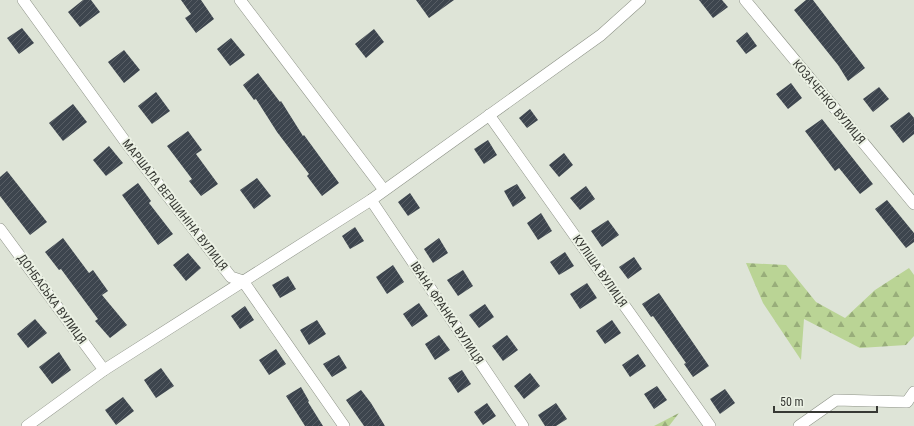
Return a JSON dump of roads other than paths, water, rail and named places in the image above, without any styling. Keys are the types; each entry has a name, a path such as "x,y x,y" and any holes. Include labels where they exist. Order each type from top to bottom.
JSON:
{"street":[{"name":"МАРШАЛА ВЕРШИНІНА ВУЛИЦЯ","path":"23,0 127,144 231,278 243,281 344,426"},
{"path":"240,0 384,190"},
{"path":"27,426 104,370 371,200 601,35 640,0"},
{"name":"КОЗАЧЕНКО ВУЛИЦЯ","path":"744,0 914,204"},
{"name":"КУЛІША ВУЛИЦЯ","path":"489,115 710,426"},
{"name":"ІВАНА ФРАНКА ВУЛИЦЯ","path":"371,200 523,426"},
{"name":"ДОНБАСЬКА ВУЛИЦЯ","path":"0,229 104,370"},
{"path":"799,426 836,400 907,402 914,392"}]}
